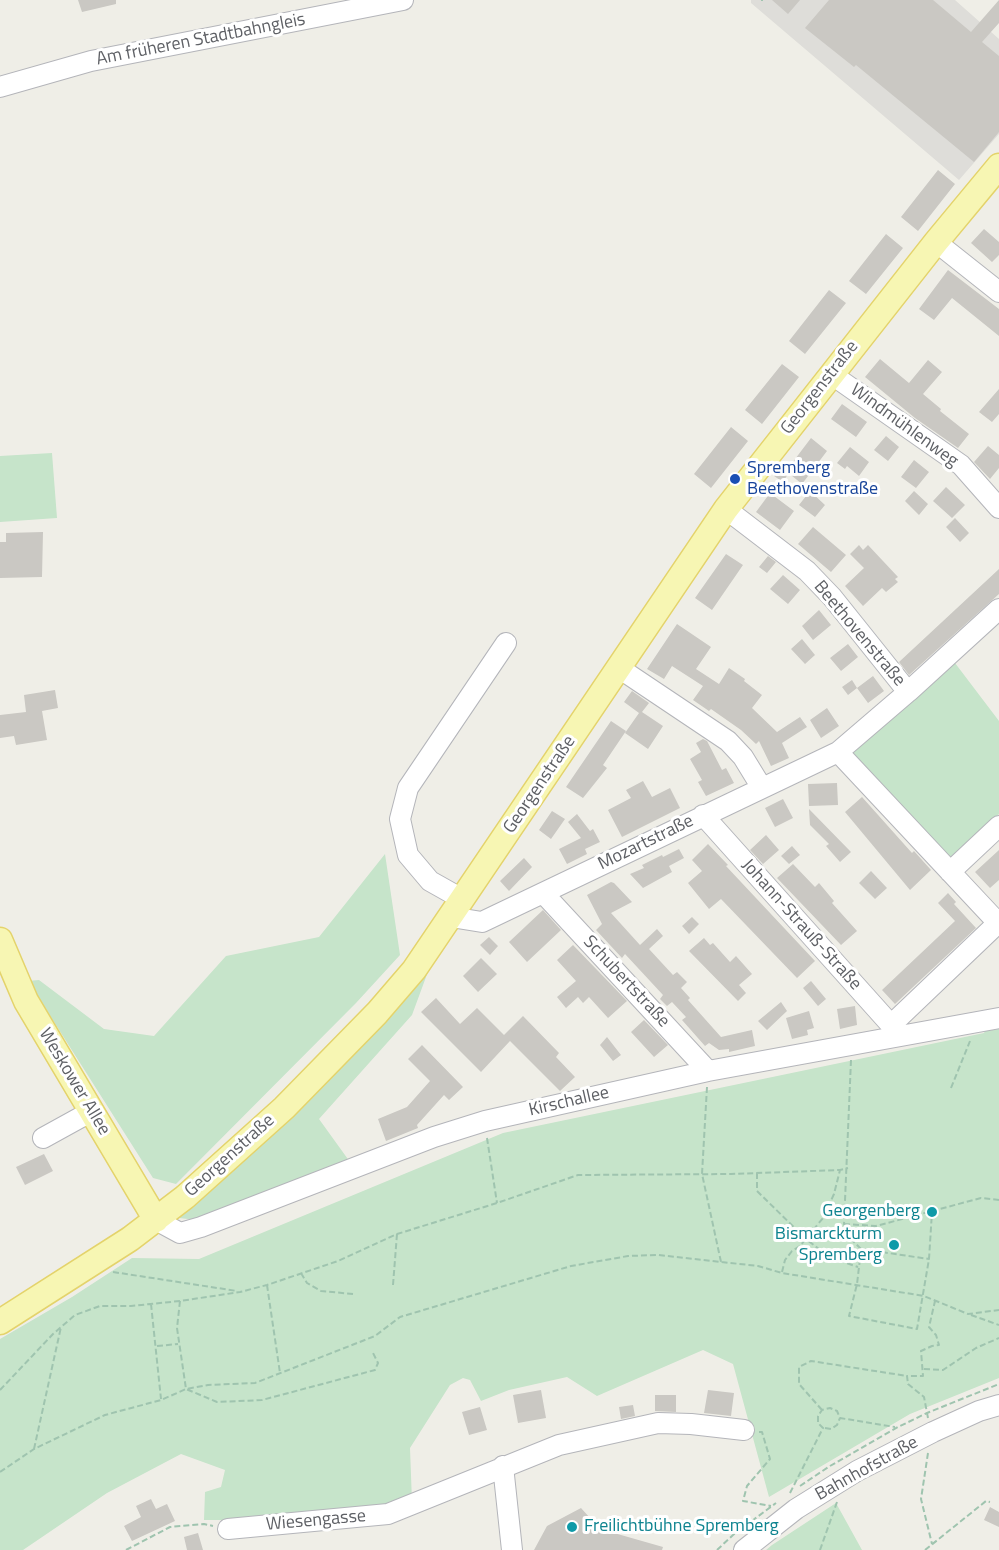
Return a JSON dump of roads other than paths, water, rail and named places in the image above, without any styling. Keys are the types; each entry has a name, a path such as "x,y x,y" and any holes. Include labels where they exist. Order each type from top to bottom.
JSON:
{"main road":[{"name":"Georgenstraße","path":"0,1322 99,1259 186,1197 284,1108 370,1021 414,970 726,509 936,242 999,166"},
{"name":"Weskower Allee","path":"2,950 26,1001 156,1220"}],"street":[{"name":"Am früheren Stadtbahngleis","path":"0,87 92,61 403,0"},
{"path":"936,242 999,292"},
{"name":"Windmühlenweg","path":"831,374 961,465 999,508"},
{"name":"Beethovenstraße","path":"726,509 815,580 832,597 908,692"},
{"name":"Mozartstraße","path":"457,908 482,922 838,752 999,609"},
{"path":"457,908 408,855 400,819 408,788 506,643"},
{"path":"619,668 728,741 743,757 762,788"},
{"path":"838,752 998,924 894,1030"},
{"name":"Johann-Strauß-Straße","path":"703,815 894,1030"},
{"path":"950,872 999,826"},
{"name":"Schubertstraße","path":"544,894 708,1071"},
{"name":"Kirschallee","path":"156,1220 180,1233 201,1227 434,1137 485,1121 708,1071 851,1044 894,1030 977,1023 999,1018"},
{"path":"42,1138 92,1111"},
{"name":"Bahnhofstraße","path":"744,1550 796,1509 857,1471 933,1432 979,1411 999,1406"},
{"name":"Wiesengasse","path":"228,1529 388,1514 559,1445 658,1422 744,1430"},
{"path":"503,1466 512,1550"}],"place":[{"name":"Spremberg Beethovenstraße","path":"735,479"},
{"name":"Georgenberg","path":"932,1212"},
{"name":"Bismarckturm Spremberg","path":"894,1245"},
{"name":"Freilichtbühne Spremberg","path":"572,1527"}]}
